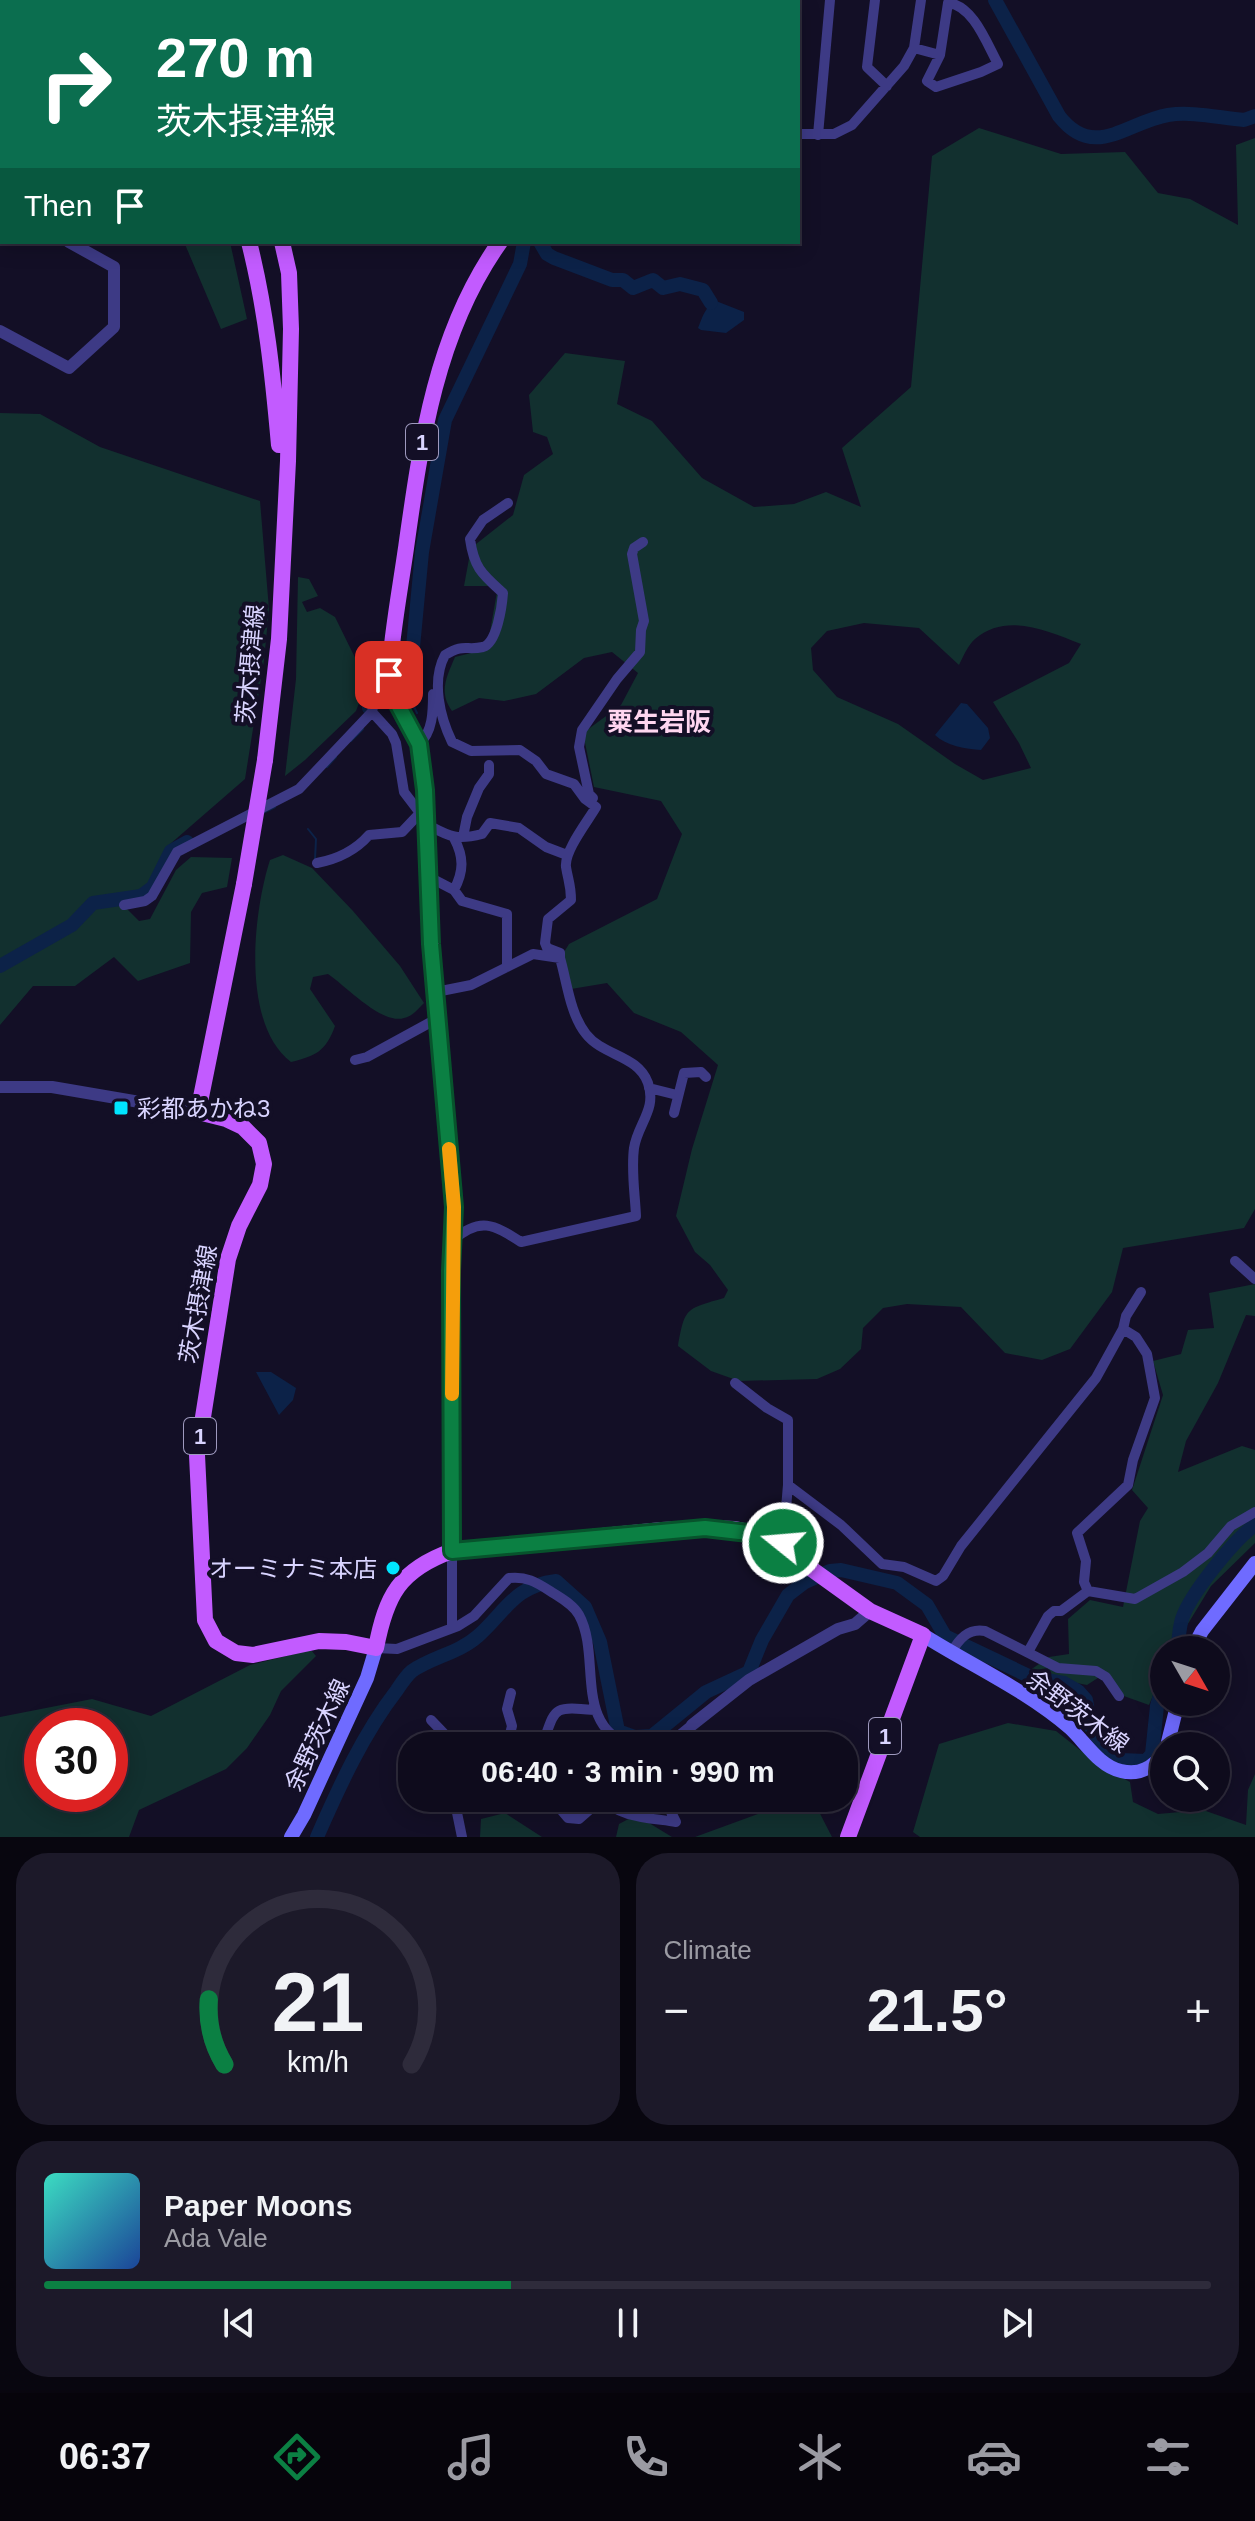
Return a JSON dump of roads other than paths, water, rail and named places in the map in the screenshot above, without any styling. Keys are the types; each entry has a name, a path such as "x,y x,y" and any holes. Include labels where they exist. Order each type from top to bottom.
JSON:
{"main road":[{"name":"茨木摂津線","path":"249,244 256,270 272,368 285,487"},
{"name":"茨木摂津線","path":"282,244 289,273 291,329 279,639 265,760 244,884 198,1112 243,1127 259,1143 264,1164 260,1185 239,1226 228,1259 197,1455 205,1620 216,1641 236,1653 253,1655 319,1641 376,1648"},
{"name":"1","path":"452,1551 451,1271 454,1207 437,1023 419,744 396,701 390,666 418,465 432,394 467,296 478,273 499,244"},
{"path":"376,1648 383,1612 396,1588 421,1564 452,1551 705,1528 757,1534 781,1547 870,1611 923,1635"},
{"path":"1199,1636 1255,1563"},
{"name":"1","path":"848,1837 923,1635"},
{"name":"余野茨木線","path":"923,1635 1034,1701 1070,1729 1110,1767 1130,1773 1145,1770 1150,1766"},
{"name":"余野茨木線","path":"291,1837 367,1678 376,1648"}],"street":[{"path":"818,135 830,0"},
{"path":"875,0 867,67 887,86"},
{"path":"800,134 834,134 852,125 904,66 914,48 921,0"},
{"path":"948,3 957,4 970,15 998,64 936,87 927,81 940,55 948,3"},
{"path":"914,48 940,55"},
{"path":"0,331 69,368 114,327 114,267 73,244"},
{"path":"508,503 483,520 470,539 473,559 503,593 501,614 491,642 483,647 460,646 445,655 438,688 440,712 452,742 471,751 520,750 536,761 546,774 574,784 585,799 596,807"},
{"path":"453,1240 467,1228 480,1224 500,1229 521,1242 636,1216 634,1146 652,1101 647,1080 634,1064 605,1050 587,1035 577,1017 560,953 547,948 545,943 548,919 571,900 567,855 596,807 595,799 589,794 579,747 582,730 640,652 644,621 632,554 634,548 643,542"},
{"path":"124,905 149,899 177,852 299,789 372,712 380,678 390,666"},
{"path":"419,744 433,718 433,689 438,688"},
{"path":"372,712 392,734 403,790 445,836 458,838 482,834 490,823 519,828 546,847 567,855"},
{"path":"454,890 463,873 458,838 479,788 489,774 489,765"},
{"path":"317,863 340,857 362,844 369,835 404,831 422,814"},
{"path":"427,876 454,890 462,901 507,914 507,967"},
{"path":"436,992 471,985 533,954 560,958"},
{"path":"355,1060 367,1057 431,1022 437,1023"},
{"path":"674,1113 684,1073 701,1072 706,1077"},
{"path":"0,1087 52,1087 198,1112"},
{"path":"649,1088 677,1095"},
{"path":"1235,1261 1255,1279"},
{"path":"788,1485 841,1525 882,1564 904,1567 936,1581 943,1576 961,1546 1096,1378 1141,1292"},
{"path":"1088,1591 1084,1582 1086,1561 1077,1533 1128,1485 1133,1460 1155,1398 1147,1354 1136,1337 1123,1329"},
{"path":"1151,1372 1156,1353"},
{"path":"735,1383 788,1420 788,1485 781,1547"},
{"path":"1028,1652 1054,1611 1061,1611 1088,1591 1135,1599 1191,1567 1231,1526 1255,1512"},
{"path":"452,1551 452,1627"},
{"path":"376,1648 397,1649 474,1616 509,1578 535,1581 578,1613 586,1640 595,1710 610,1732"},
{"path":"683,1732 749,1680 838,1629 855,1624 870,1611"},
{"path":"951,1653 962,1636 977,1630 1000,1637 1058,1668 1096,1671 1106,1677 1119,1696"},
{"path":"510,1732 507,1709 511,1693"},
{"path":"547,1732 557,1710 565,1707 595,1710"},
{"path":"431,1720 443,1732"},
{"path":"457,1812 462,1837"},
{"path":"563,1812 568,1818 579,1819 587,1812"},
{"path":"622,1812 676,1822 671,1812"}],"water":[{"path":"716,301 744,312 744,320 726,333 698,328 707,309"},
{"path":"961,703 967,704 988,728 990,738 981,750 950,744 935,735"},
{"path":"256,1372 271,1372 296,1388 293,1400 279,1415"}],"waterway":[{"path":"995,0 1059,116 1085,136 1111,135 1168,115 1196,114 1244,120 1255,116"},
{"path":"369,708 377,670 413,647 422,552 445,420 520,264 524,244"},
{"path":"541,244 547,254 554,258 612,280 623,280 633,288 653,280 663,288 680,284 703,290 711,303"},
{"path":"413,647 411,693 417,713"},
{"path":"351,741 363,729"},
{"path":"327,767 336,757"},
{"path":"263,813 275,807"},
{"path":"308,829 316,839 315,859"},
{"path":"0,966 72,925 93,903 141,896 153,887 171,851 187,842"},
{"path":"1179,1636 1182,1619 1203,1582 1255,1525"},
{"path":"317,1837 363,1743 408,1675 420,1666 471,1642 520,1594 556,1581 585,1607 600,1642 618,1731 635,1737 652,1736 706,1692 749,1672 762,1640 788,1595 805,1582 830,1571 841,1570 897,1583 927,1605 945,1636 1033,1678 1064,1683 1078,1691 1086,1700 1091,1727 1105,1749 1120,1760 1146,1761 1152,1754 1156,1716"}],"place":[{"name":"彩都あかね3","path":"121,1108"},
{"name":"オーミナミ本店","path":"393,1568"}],"district":[{"name":"粟生岩阪","path":"659,722"}]}
